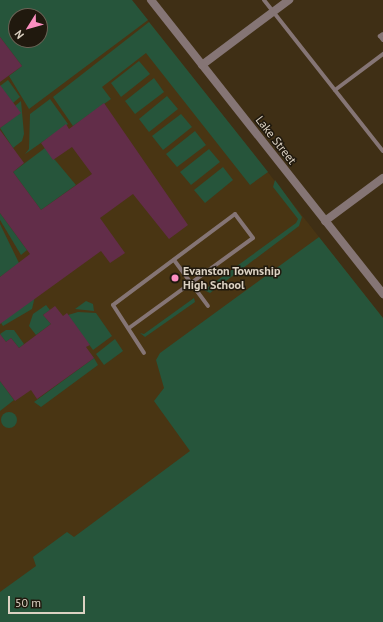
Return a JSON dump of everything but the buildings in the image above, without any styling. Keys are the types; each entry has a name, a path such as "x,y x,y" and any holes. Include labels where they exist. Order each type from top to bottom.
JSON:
{"street":[{"name":"Lake Street","path":"151,0 383,294"},
{"path":"202,65 289,0"},
{"path":"325,221 383,178"}],"lane":[{"path":"264,0 383,151"},
{"path":"383,34 380,36 383,40"},
{"path":"335,90 383,54"},
{"path":"129,328 253,238 235,214 113,305 144,353"},
{"path":"174,260 208,306"}],"shaded area":[{"name":"Evanston Township High School","path":"0,0 132,0 383,318 383,622 0,622"}],"green space":[{"path":"0,0 132,0 148,20 29,109 9,76 22,66 8,48 48,48 48,8 8,8 8,48 0,37"},
{"path":"149,22 268,172 250,185 146,53 102,87 111,99 73,126 53,97"},
{"path":"139,61 150,74 121,97 111,83"},
{"path":"154,78 164,92 135,114 125,101"},
{"path":"8,80 20,97 13,103 0,86"},
{"path":"167,96 178,109 149,132 139,119"},
{"path":"50,99 68,124 25,154 29,149 30,114"},
{"path":"21,101 24,134 22,141 13,148 0,128 20,113 15,106"},
{"path":"181,114 192,127 163,150 152,136"},
{"path":"195,131 206,145 177,167 166,154"},
{"path":"45,148 76,185 41,210 13,172"},
{"path":"209,149 220,162 191,185 180,172"},
{"path":"223,167 233,180 205,203 194,190"},
{"path":"275,180 302,217 299,226 210,293 204,290 296,223 298,219 273,187"},
{"path":"0,213 27,250 21,255 0,220"},
{"path":"0,224 19,263 0,277"},
{"path":"319,237 383,318 383,622 0,622 0,592 36,566 33,557 67,532 74,537 190,451 154,401 164,388 156,360 160,353"},
{"path":"36,292 32,309 3,326 1,323"},
{"path":"194,298 195,302 145,337 140,333 144,334"},
{"path":"86,301 93,304 94,311 75,309"},
{"path":"46,305 50,310 43,315 51,324 36,335 29,326 33,314"},
{"path":"78,312 96,313 112,336 93,350 68,315"},
{"path":"6,330 14,330 24,344 19,348 11,338 6,342 0,334"},
{"path":"115,339 123,351 104,365 96,354"},
{"path":"94,358 98,365 41,407 34,402"},
{"path":"0,381 14,400 0,411"},
{"path":"9,412 15,414 17,420 15,426 9,428 3,426 1,420 3,414"}],"place":[{"name":"Evanston Township High School","path":"175,278"}]}
